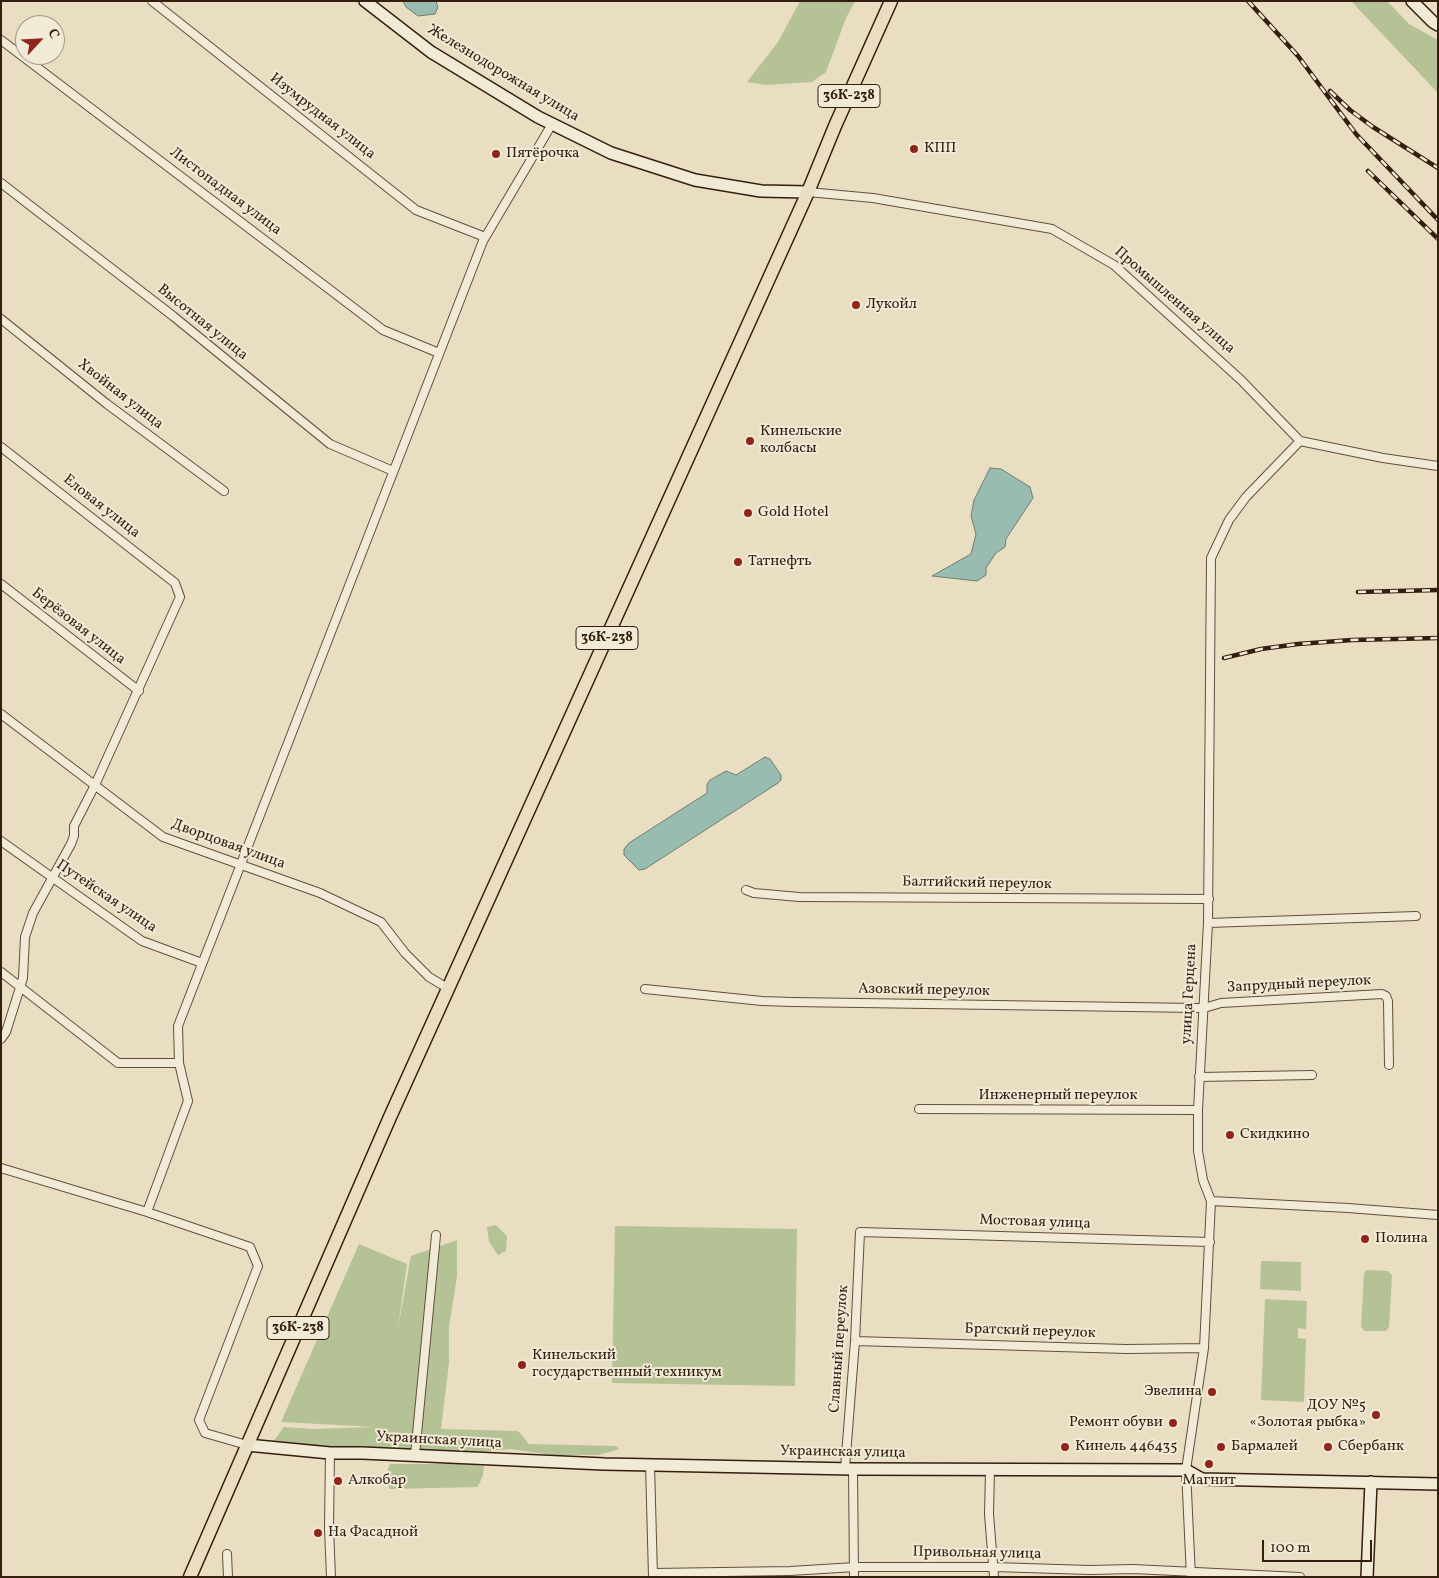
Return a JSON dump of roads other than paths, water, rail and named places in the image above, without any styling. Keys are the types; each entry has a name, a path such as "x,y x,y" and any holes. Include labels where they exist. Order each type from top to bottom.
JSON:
{"main road":[{"name":"Железнодорожная улица","path":"365,1 431,52 552,124 611,153 695,180 761,191 808,192"},
{"name":"36К-238","path":"190,1577 390,1117 808,192 835,126 891,1"},
{"path":"1412,1 1438,25"},
{"name":"Украинская улица","path":"247,1445 330,1453 362,1452 604,1464 990,1470 1186,1470 1202,1479 1438,1484"},
{"path":"1367,1577 1371,1482"}],"street":[{"name":"Изумрудная улица","path":"152,1 416,210 485,237"},
{"name":"Листопадная улица","path":"1,40 383,330 439,353"},
{"path":"147,1212 188,1101 178,1063 178,1026 485,237 552,124"},
{"name":"Высотная улица","path":"1,183 173,316 330,444 393,471"},
{"name":"Промышленная улица","path":"808,192 881,199 1052,229 1114,265 1241,380 1300,442"},
{"name":"Хвойная улица","path":"1,319 107,404 224,491"},
{"path":"1300,442 1383,458 1438,466"},
{"name":"улица Герцена","path":"1191,1575 1186,1470 1204,1348 1211,1201 1203,1180 1198,1151 1198,1110 1209,899 1212,558 1229,520 1246,497 1300,442"},
{"name":"Еловая улица","path":"1,447 175,583 180,592 177,606 138,691"},
{"name":"Берёзовая улица","path":"1,584 138,691"},
{"path":"1,1039 6,1032 23,978 25,937 33,913 71,844 74,836 74,826 138,691"},
{"name":"Дворцовая улица","path":"1,714 163,837 320,893 381,922 405,954 429,977 449,988"},
{"name":"Путейская улица","path":"1,842 142,941 202,963"},
{"name":"Балтийский переулок","path":"746,890 754,893 799,897 1209,899"},
{"path":"1208,923 1416,916"},
{"path":"1,972 118,1063 178,1063"},
{"name":"Азовский переулок","path":"645,989 762,1001 1204,1008"},
{"name":"Запрудный переулок","path":"1204,1008 1220,1002 1382,994 1386,996 1388,1002 1389,1065"},
{"path":"1199,1077 1312,1075"},
{"name":"Инженерный переулок","path":"919,1109 1198,1110"},
{"path":"1,1168 147,1212 250,1247 258,1266 199,1420 205,1433 247,1445"},
{"path":"1211,1201 1438,1215"},
{"name":"Мостовая улица","path":"860,1232 1210,1242"},
{"name":"Славный переулок","path":"854,1577 849,1468 860,1232"},
{"path":"414,1455 436,1235"},
{"name":"Братский переулок","path":"855,1341 1126,1349 1204,1348"},
{"path":"330,1453 328,1528 331,1577"},
{"path":"650,1464 653,1575"},
{"path":"990,1470 989,1514 994,1577"},
{"path":"227,1554 228,1577"},
{"name":"Привольная улица","path":"653,1575 754,1574 855,1567 993,1567 1090,1570 1132,1569 1191,1575 1300,1577"}],"water":[{"path":"403,1 436,1 438,7 435,14 418,16 406,7"},
{"path":"990,468 1001,469 1030,487 1033,498 1006,539 1005,547 996,553 986,568 986,575 977,581 932,576 971,554 976,534 971,516 974,500"},
{"path":"765,757 770,759 781,775 781,780 778,783 645,869 639,870 624,855 624,849 629,843 707,793 707,784 710,780 726,771 736,775"}],"railway":[{"path":"1248,1 1298,56 1356,134 1438,220"},
{"path":"1330,91 1350,110 1373,127 1438,168"},
{"path":"1368,171 1438,239"},
{"path":"1358,592 1438,590"},
{"path":"1224,658 1261,649 1298,644 1352,640 1438,638"}],"place":[{"name":"КПП","path":"914,149"},
{"name":"Пятёрочка","path":"496,154"},
{"name":"Лукойл","path":"856,305"},
{"name":"Кинельские колбасы","path":"750,441"},
{"name":"Gold Hotel","path":"748,513"},
{"name":"Татнефть","path":"738,562"},
{"name":"Скидкино","path":"1230,1135"},
{"name":"Полина","path":"1365,1239"},
{"name":"Кинельский государственный техникум","path":"522,1365"},
{"name":"Эвелина","path":"1212,1392"},
{"name":"ДОУ №5 «Золотая рыбка»","path":"1376,1415"},
{"name":"Ремонт обуви","path":"1173,1423"},
{"name":"Кинель 446435","path":"1065,1447"},
{"name":"Бармалей","path":"1221,1447"},
{"name":"Сбербанк","path":"1328,1447"},
{"name":"Магнит","path":"1209,1464"},
{"name":"Алкобар","path":"338,1481"},
{"name":"На Фасадной","path":"318,1533"}]}
